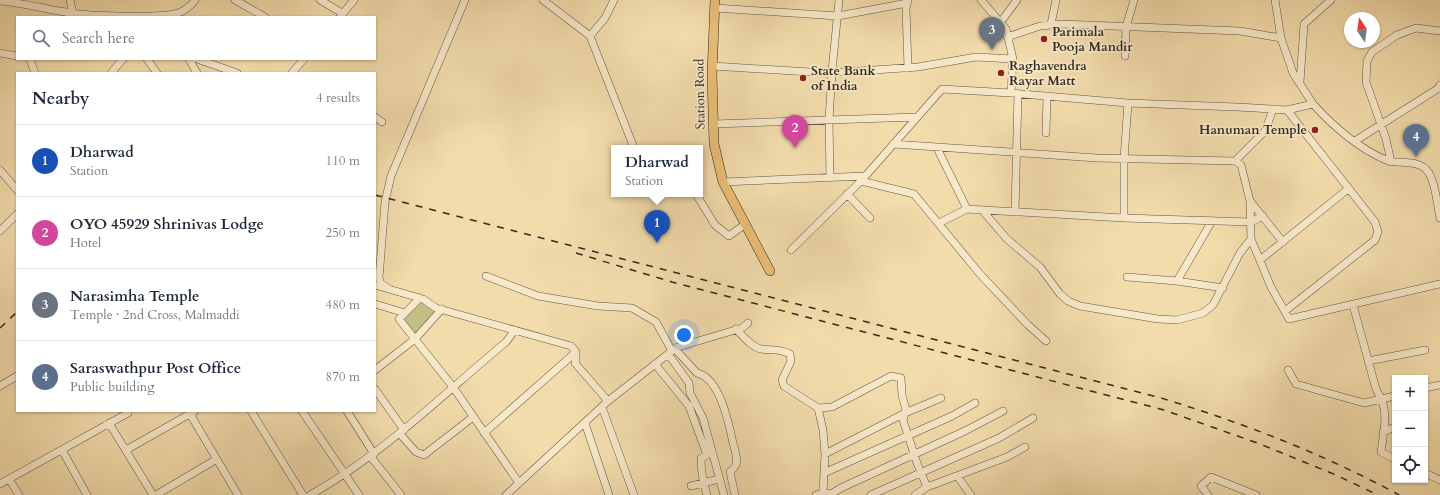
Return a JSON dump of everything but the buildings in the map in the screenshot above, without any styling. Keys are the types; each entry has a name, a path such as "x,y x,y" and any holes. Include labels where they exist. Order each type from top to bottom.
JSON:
{"main road":[{"name":"Station Road","path":"715,4 712,66 714,144 723,182 744,225 770,271"}],"street":[{"path":"70,0 73,14"},
{"path":"0,1 23,3 73,14 96,16 167,16 182,12 195,0"},
{"path":"235,0 263,16"},
{"path":"320,0 341,15 354,0"},
{"path":"464,0 391,176 385,202 379,278 381,284 420,298 436,308 566,344 576,352 575,363 608,401"},
{"path":"543,0 590,36 633,145"},
{"path":"590,36 605,18 614,0"},
{"path":"830,177 832,71 839,0"},
{"path":"981,0 1006,29 1013,59 1016,153 1015,212"},
{"path":"1000,23 1017,0"},
{"path":"1051,24 1056,0"},
{"path":"1125,56 1126,26 1134,0"},
{"path":"1275,0 1281,38 1294,72 1313,104 1332,125 1376,156 1391,162 1421,165 1429,173 1440,218"},
{"path":"715,4 838,16 908,1 908,68"},
{"path":"1300,82 1304,24 1327,1"},
{"path":"1007,37 1051,24 1240,31 1281,38"},
{"path":"1391,162 1386,139 1366,82 1367,61 1372,52 1397,35 1416,28 1440,31"},
{"path":"0,53 16,56"},
{"path":"712,66 795,71 832,71 908,68 976,57 1013,59"},
{"path":"30,60 35,72"},
{"path":"112,72 122,60"},
{"path":"148,60 156,72"},
{"path":"190,60 196,72"},
{"path":"200,60 234,72"},
{"path":"293,72 303,60"},
{"path":"1356,141 1439,88 1440,85"},
{"path":"791,250 863,178 942,89 1015,93 1128,103 1273,110 1287,110 1313,104"},
{"path":"1046,133 1047,96"},
{"path":"1124,218 1124,159 1128,103"},
{"path":"1235,161 1265,131 1273,110"},
{"path":"1285,311 1375,240 1378,232 1375,222 1287,110"},
{"path":"714,124 917,117"},
{"path":"376,118 382,122"},
{"path":"893,144 1124,159 1235,161 1241,165 1250,202 1251,239 1271,287 1288,319 1353,306 1440,284"},
{"path":"937,148 967,209"},
{"path":"0,170 16,189"},
{"path":"723,182 830,177 863,178 914,194 980,274 1046,342"},
{"path":"1260,260 1348,189"},
{"path":"847,194 870,218"},
{"path":"698,197 715,225 729,236 744,225"},
{"path":"1250,202 1283,242"},
{"path":"938,222 967,209 1124,218 1251,222 1263,216"},
{"path":"982,210 1007,239 1040,267 1060,294 1080,306 1177,320 1203,313 1213,305 1240,253 1251,239"},
{"path":"0,231 16,215"},
{"path":"1177,281 1212,221"},
{"path":"486,276 538,296 598,306 632,308 656,322 689,383 690,393 703,418 724,495"},
{"path":"1127,277 1177,281 1223,288"},
{"path":"376,285 387,287"},
{"path":"420,298 399,319 453,387 519,483"},
{"path":"376,304 405,312"},
{"path":"1353,306 1376,390 1382,399 1385,417 1381,452 1392,458"},
{"path":"376,369 415,338 442,309"},
{"path":"506,495 608,401 672,351 736,329 748,323"},
{"path":"736,329 754,346 760,349 776,349 790,354 791,361 782,377 784,386 818,408 832,407 891,376 902,378 902,395 905,413 903,420 927,487"},
{"path":"310,495 373,456 506,342 515,330"},
{"path":"1368,361 1425,350"},
{"path":"672,351 712,384 726,412 736,457 736,465 730,472 735,495"},
{"path":"484,432 576,352"},
{"path":"655,364 689,406 707,455 701,458 703,482 707,495"},
{"path":"1288,370 1296,384 1364,403 1392,397"},
{"path":"0,386 16,377"},
{"path":"1428,387 1440,385"},
{"path":"376,391 416,452 424,455 473,417"},
{"path":"825,454 905,413 941,398"},
{"path":"824,473 952,416 976,403"},
{"path":"602,407 634,495"},
{"path":"818,408 823,430 825,454 824,473 819,494 831,494 1003,411"},
{"path":"126,450 193,412 238,495"},
{"path":"252,412 303,495"},
{"path":"303,412 359,495"},
{"path":"348,412 373,456 401,495"},
{"path":"4,482 128,413"},
{"path":"871,495 999,438 1033,418"},
{"path":"109,423 153,495"},
{"path":"585,423 609,495"},
{"path":"1383,432 1392,428"},
{"path":"916,495 927,487 1007,457 1025,447"},
{"path":"62,450 87,495"},
{"path":"156,495 217,458"},
{"path":"0,474 4,482 19,495"},
{"path":"1428,474 1440,480"},
{"path":"957,476 971,495"},
{"path":"1208,495 1201,486 1211,477 1256,495"},
{"path":"692,486 719,479"}],"shaded area":[{"path":"420,298 442,309 415,339 399,319"}],"railway":[{"path":"376,195 1161,398 1283,440 1342,466 1399,495"},
{"path":"576,253 672,282 1164,410 1260,444 1336,475 1378,495"},
{"path":"0,328 16,313"}],"place":[{"name":"Parimala Pooja Mandir","path":"1044,39"},
{"name":"Narasimha Temple","path":"992,50"},
{"name":"Raghavendra Rayar Matt","path":"1001,73"},
{"name":"State Bank of India","path":"803,78"},
{"name":"Hanuman Temple","path":"1315,130"},
{"name":"OYO 45929 Shrinivas Lodge","path":"795,148"},
{"name":"Saraswathpur Post Office","path":"1416,157"},
{"name":"Dharwad","path":"657,243"}]}
